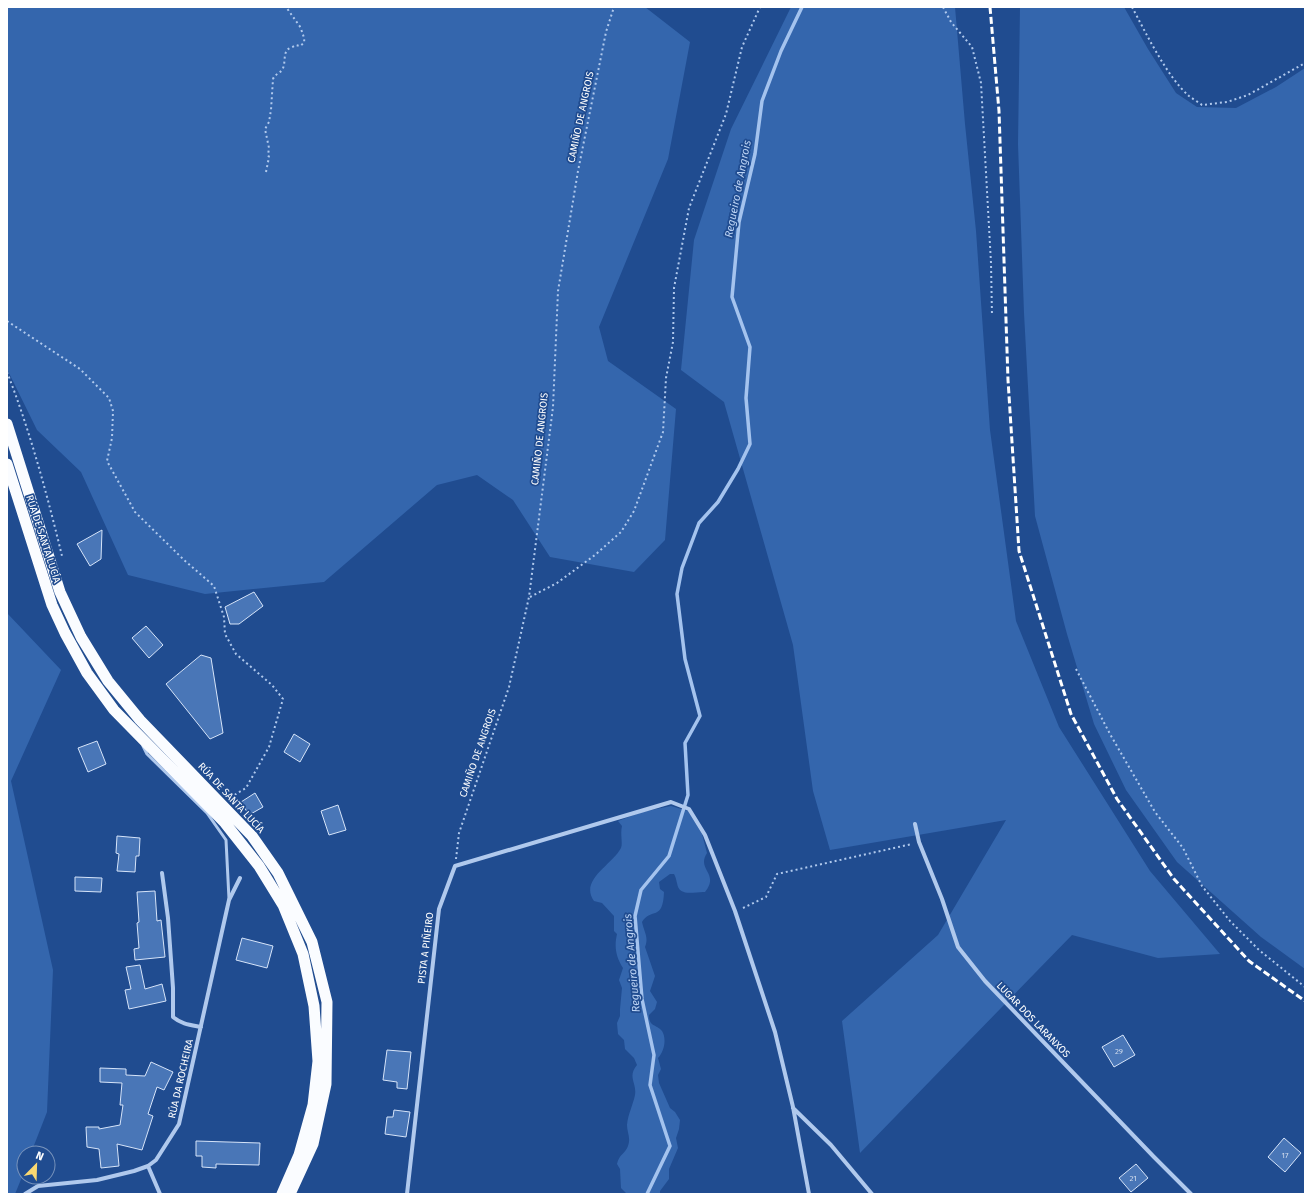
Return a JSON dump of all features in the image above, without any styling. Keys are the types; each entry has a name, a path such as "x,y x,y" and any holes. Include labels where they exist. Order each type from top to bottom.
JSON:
{"highway":[{"name":"RÚA DE SANTA LUCÍA","path":"7,424 60,592 81,637 108,681 140,720 252,836 278,873 312,942 327,1002 328,1031 326,1084 313,1144 290,1194"},
{"name":"RÚA DE SANTA LUCÍA","path":"7,464 13,492 52,605 65,633 87,673 109,704 138,736 192,788 225,823 259,866 283,905 303,954 314,1006 318,1061 313,1106 299,1155 282,1194"}],"street":[{"path":"455,866 671,802 689,809 705,835 736,911 776,1032 793,1108 809,1194"},
{"name":"LUGAR DOS LARANXOS","path":"915,824 919,842 942,899 958,947 985,981 1001,998 1191,1194"},
{"name":"PISTA A PIÑEIRO","path":"407,1194 439,909 455,866"},
{"name":"RÚA DA ROCHEIRA","path":"162,874 168,918 173,988 173,1017 184,1023 201,1027"},
{"name":"RÚA DA ROCHEIRA","path":"148,1166 156,1160 179,1124 229,900 240,878"},
{"path":"793,1108 831,1145 872,1194"},
{"path":"25,1194 38,1186 97,1180 148,1166 160,1194"}],"lane":[{"path":"138,736 147,754 207,813 226,840 229,900"}],"path":[{"path":"266,172 269,148 265,129 269,122 271,110 273,79 274,76 281,72 285,65 286,53 288,49 296,45 300,46 304,43 305,37 301,28 286,7"},
{"name":"CAMIÑO DE ANGROIS","path":"455,866 459,833 509,687 529,597 553,407 558,291 579,164 606,32 614,7"},
{"path":"529,597 557,583 595,555 621,532 634,511 663,432 666,378 673,342 674,288 689,208 726,114 742,47 760,7"},
{"path":"943,7 951,22 972,47 982,82 992,263 992,316"},
{"path":"1132,7 1163,63 1189,96 1202,105 1227,102 1248,95 1305,63"},
{"path":"7,321 80,369 109,398 113,411 112,438 107,461 135,512 184,560 214,586 224,617 225,634 236,654 272,685 283,699 269,747 246,788 222,804"},
{"path":"7,372 33,445 62,556 50,559"},
{"path":"1076,669 1110,734 1155,812 1183,848 1202,886 1230,921 1259,950 1305,987"},
{"path":"736,911 766,896 777,874 919,842"}],"shaded area":[{"path":"7,7 645,7 690,42 668,159 599,327 608,361 676,409 665,540 634,572 550,557 513,500 477,475 437,485 324,582 205,594 128,575 81,472 37,430 7,369"},
{"path":"791,7 955,7 976,231 990,430 1016,621 1059,727 1150,871 1220,954 1158,958 1072,935 860,1153 842,1021 938,935 1006,820 830,850 813,791 793,645 724,402 681,370 694,240 731,129"},
{"path":"1020,7 1124,7 1176,93 1197,107 1236,108 1276,87 1305,68 1305,969 1261,937 1177,862 1126,790 1094,724 1067,634 1035,516 1024,313 1018,144"},
{"path":"7,613 61,670 11,781 53,970 47,1112 34,1145 16,1145 16,1185 19,1185 15,1194 7,1194"},
{"path":"671,806 688,811 702,834 707,853 704,859 704,864 710,880 709,886 705,892 688,893 681,891 678,888 674,874 670,874 659,882 660,889 664,892 663,901 659,911 649,915 642,922 646,937 645,947 655,976 650,991 657,1002 655,1009 649,1015 649,1019 650,1022 662,1031 665,1041 658,1058 661,1069 658,1075 659,1083 670,1108 675,1112 680,1120 676,1138 678,1148 669,1169 669,1179 660,1191 660,1194 627,1194 621,1188 620,1169 617,1164 619,1158 629,1143 627,1125 635,1095 635,1087 632,1077 634,1069 637,1065 634,1058 625,1049 624,1040 618,1034 617,1023 620,1016 622,988 619,980 623,968 616,952 617,934 614,931 614,916 602,903 594,901 590,893 591,886 598,873 621,848 622,826 618,821 642,812"}],"building":[{"path":"102,530 101,559 90,566 77,544"},
{"path":"254,592 263,606 239,624 230,624 225,607"},
{"path":"146,626 163,645 149,658 132,638"},
{"path":"201,655 211,658 223,733 210,739 166,684"},
{"path":"294,734 310,744 300,762 284,752"},
{"path":"97,741 106,764 88,772 78,748"},
{"path":"255,793 263,807 249,815 241,802"},
{"path":"338,805 346,830 329,835 321,811"},
{"path":"117,836 140,838 139,856 136,856 135,872 117,871 119,854 116,853"},
{"path":"75,877 102,878 101,892 75,891"},
{"path":"155,891 157,921 161,920 165,957 135,960 134,949 139,948 137,892"},
{"path":"242,938 273,946 267,968 236,960"},
{"path":"140,965 145,989 162,984 166,1001 129,1009 125,990 131,989 126,967"},
{"path":"1123,1035 1135,1055 1114,1067 1102,1047"},
{"path":"387,1050 411,1052 407,1089 397,1088 397,1082 383,1080"},
{"path":"151,1062 173,1072 164,1090 157,1087 148,1114 153,1116 142,1150 117,1144 119,1166 101,1168 99,1149 87,1147 86,1127 99,1127 99,1129 120,1125 123,1105 120,1105 122,1083 100,1082 100,1068 126,1069 126,1075 145,1076"},
{"path":"394,1110 410,1112 406,1137 385,1134 387,1117 393,1117"},
{"path":"1284,1138 1301,1153 1285,1172 1268,1157"},
{"path":"196,1141 260,1143 259,1165 216,1164 216,1168 202,1167 202,1156 196,1156"},
{"path":"1136,1164 1148,1178 1131,1192 1119,1178"}],"waterway":[{"name":"Regueiro de Angrois","path":"647,1194 670,1146 650,1085 654,1055 642,999 635,916 641,890 669,856 688,795 685,743 700,716 685,659 677,594 682,568 699,523 718,502 738,469 750,444 746,398 750,347 732,297 739,222 755,154 762,101 781,51 802,7"}],"railway":[{"path":"990,7 999,111 1008,380 1019,551 1071,714 1117,799 1174,879 1249,961 1305,1001"}]}
